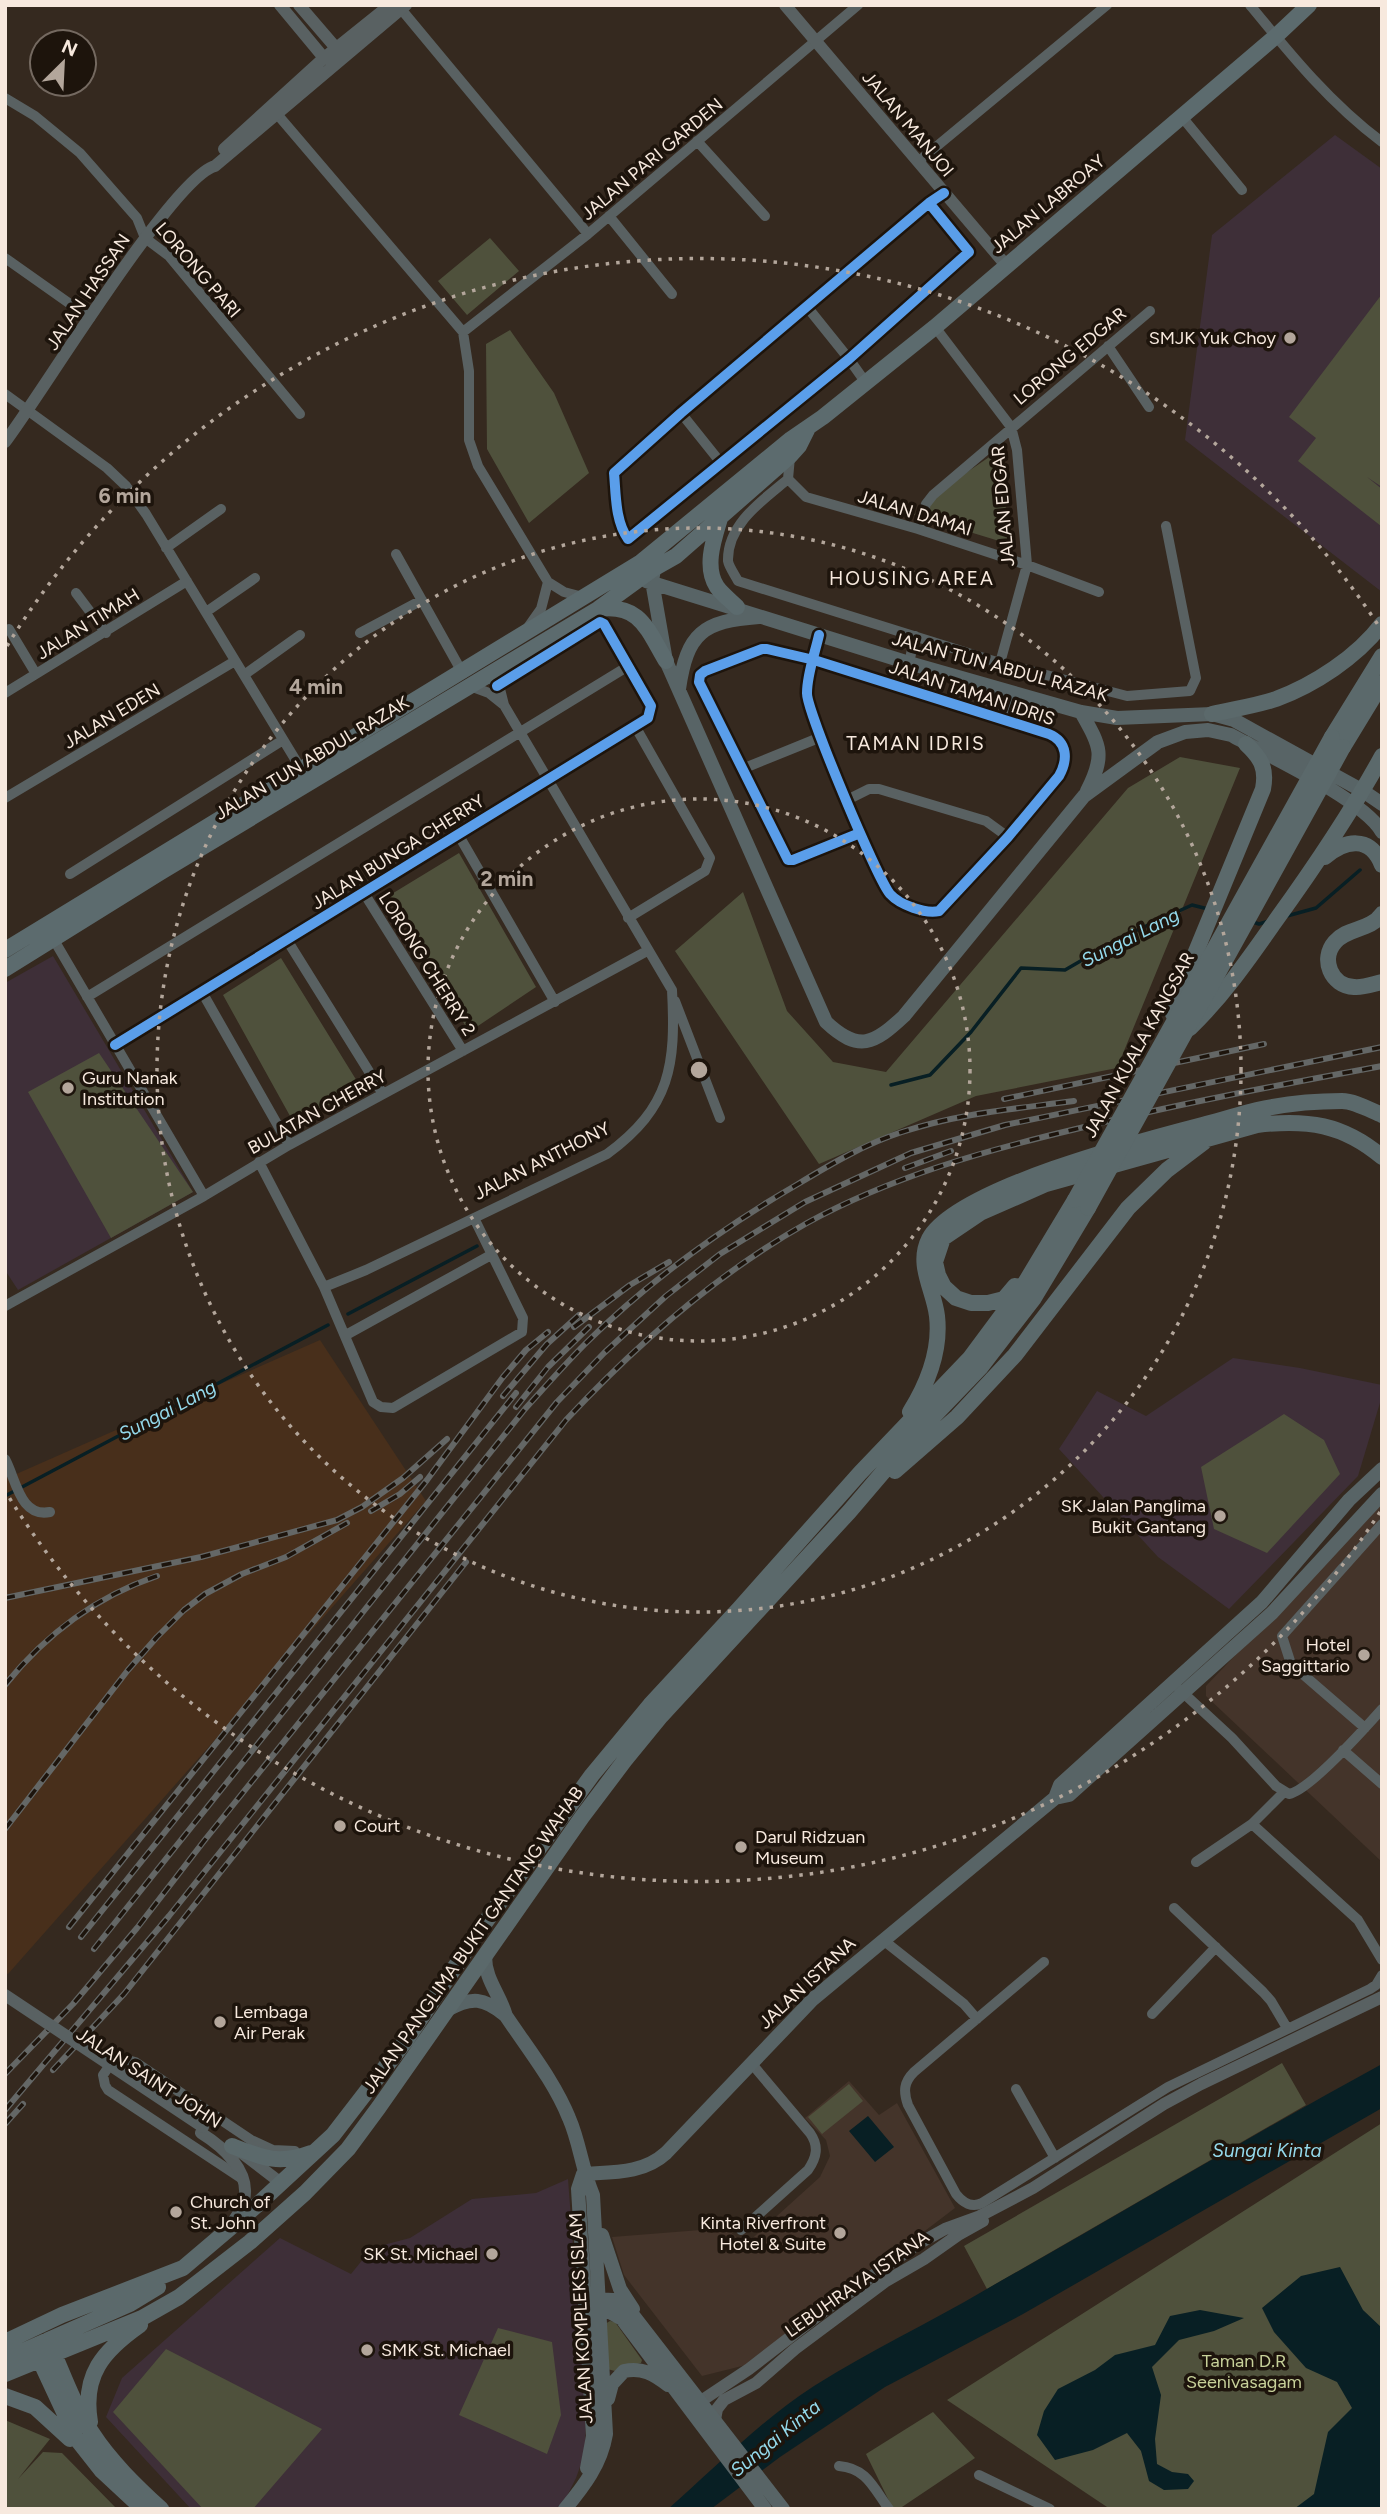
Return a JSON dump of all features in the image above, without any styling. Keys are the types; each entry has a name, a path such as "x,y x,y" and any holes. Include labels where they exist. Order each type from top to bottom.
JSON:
{"highway":[{"path":"1212,714 1276,699 1317,679 1370,640 1382,624"},
{"name":"JALAN KUALA KANGSAR","path":"903,1437 988,1359 1034,1298 1164,1040 1332,737 1382,656"},
{"name":"JALAN KUALA KANGSAR","path":"903,1437 970,1358 1022,1288 1048,1247 1082,1204 1186,1031 1343,747 1382,683"},
{"path":"1164,1040 1195,954 1263,789 1266,773 1260,757 1246,744"},
{"path":"1186,1031 1215,1004 1317,863 1359,798 1382,756"},
{"path":"1317,863 1336,848 1358,844 1374,851 1382,865"},
{"path":"1382,914 1373,925 1344,934 1337,940 1328,954 1328,961 1334,978 1343,984 1354,987 1382,982"},
{"path":"903,1437 934,1360 937,1338 937,1316 925,1273 925,1252 937,1228 949,1217 1025,1179 1151,1138 1256,1110 1293,1104 1345,1101 1382,1115"},
{"path":"1048,1247 1004,1299 988,1303 971,1303 956,1297 944,1287 935,1262 943,1238 950,1231 980,1213 1046,1184 1257,1125 1313,1123 1339,1130 1362,1141 1382,1157"},
{"path":"849,1512 957,1417 1038,1326 1128,1208 1167,1170 1212,1137"},
{"name":"JALAN PANGLIMA BUKIT GANTANG WAHAB","path":"5,2374 44,2350 164,2307 250,2242 327,2170 364,2128 582,1817 634,1750 849,1512 903,1437"},
{"name":"JALAN PANGLIMA BUKIT GANTANG WAHAB","path":"5,2342 62,2315 183,2268 317,2151 380,2077 479,1931 592,1775 643,1713 903,1437"},
{"path":"233,2146 272,2160 298,2158 317,2151"},
{"path":"5,2359 78,2339 153,2305 172,2293 266,2214 281,2195 281,2183"},
{"path":"44,2350 147,2295 183,2268"},
{"path":"92,2434 88,2396 93,2372 118,2342 164,2307"},
{"path":"44,2350 92,2434 115,2463 161,2509"},
{"path":"44,2350 66,2420 92,2460"},
{"path":"5,2396 24,2401 43,2413 143,2509"}],"main road":[{"name":"JALAN LABROAY","path":"808,428 935,327 1309,5"},
{"name":"JALAN TUN ABDUL RAZAK","path":"5,950 302,769 479,676 598,609 648,577 790,457 808,428"},
{"name":"JALAN TUN ABDUL RAZAK","path":"5,969 479,676 523,635 664,544 808,428"},
{"path":"720,514 711,551 712,573 716,586 737,607"},
{"path":"664,544 648,577 666,661"},
{"name":"JALAN TUN ABDUL RAZAK","path":"583,598 617,583 648,577 819,635 1081,712 1117,718 1212,714 1234,720 1260,732 1359,798 1382,804"},
{"path":"598,609 614,607 634,615 649,631 666,661 826,1022 839,1034 854,1041 881,1038 904,1016 1084,796 1098,769 1099,760 1094,735 1081,712"},
{"path":"679,691 683,664 697,638 709,627 719,622 762,617"},
{"path":"1084,796 1158,742 1185,732 1208,730 1231,735 1359,798"},
{"path":"302,769 309,772 323,770 361,747 376,742"},
{"path":"276,802 297,784 303,775 302,769"},
{"name":"JALAN TUN ABDUL RAZAK","path":"1359,798 1382,831"},
{"path":"1055,1798 1060,1785 1262,1602 1382,1459"},
{"path":"1349,1500 1382,1469"},
{"path":"1284,1602 1336,1533 1382,1484"},
{"path":"1055,1798 1069,1795 1284,1602 1382,1494"},
{"name":"JALAN ISTANA","path":"583,2174 635,2170 657,2161 813,1999 1055,1798"},
{"name":"JALAN KOMPLEKS ISLAM","path":"485,1956 486,1975 506,2016 562,2101 576,2135 583,2174 593,2195 606,2410 604,2448 596,2467 565,2509"},
{"path":"447,2010 461,2003 479,2001 488,2003 506,2016"},
{"name":"JALAN KOMPLEKS ISLAM","path":"576,2496 592,2452 593,2436 578,2189 583,2174"},
{"path":"594,2209 620,2289 645,2328 701,2401 711,2426"},
{"path":"585,2304 619,2302 645,2328"},
{"path":"600,2304 622,2319 660,2368 671,2388"},
{"path":"606,2410 612,2384 624,2371 648,2372 671,2388 711,2426 772,2506"}],"street":[{"path":"279,5 324,58 339,63"},
{"path":"299,5 336,48 339,63"},
{"name":"JALAN MANJOI","path":"785,5 1006,264"},
{"name":"JALAN PARI GARDEN","path":"463,332 588,234 858,5"},
{"path":"919,161 1107,5"},
{"path":"1250,5 1300,66 1350,118 1382,142"},
{"path":"324,58 399,7"},
{"path":"339,63 399,7"},
{"path":"399,7 588,234"},
{"name":"JALAN HASSAN","path":"273,110 324,58"},
{"name":"JALAN HASSAN","path":"5,442 29,411 145,238 181,194 210,162 273,110 339,63"},
{"name":"LORONG PARI","path":"5,98 35,116 80,153 137,218 145,238 169,257 300,414"},
{"path":"273,110 463,332 469,371 469,440 478,466 548,582 564,592 583,598"},
{"path":"1182,117 1242,190"},
{"path":"698,141 765,216"},
{"path":"929,203 969,252 849,359 628,539 623,532 617,509 614,473 681,413 929,203 944,193"},
{"path":"609,216 672,294"},
{"path":"5,258 90,318"},
{"path":"808,308 866,383"},
{"name":"LORONG EDGAR","path":"918,529 926,504 933,495 1011,426 1150,311"},
{"name":"JALAN EDGAR","path":"935,327 1011,426 1017,450 1027,565 1000,663"},
{"path":"1108,346 1149,407"},
{"path":"5,394 107,468 126,486 302,769"},
{"path":"681,413 722,463"},
{"path":"790,457 788,479 739,525 728,563 738,581 1000,663 1126,696 1190,691 1196,678 1166,526"},
{"name":"JALAN DAMAI","path":"788,479 806,497 918,529 1099,592"},
{"path":"166,548 220,509"},
{"name":"JALAN ANTHONY","path":"324,1287 366,1270 607,1154 643,1123 655,1106 670,1068 673,1041 671,990 504,705 422,600 396,554"},
{"path":"206,612 255,578"},
{"name":"JALAN TIMAH","path":"5,693 187,581"},
{"path":"523,635 541,609 548,582"},
{"path":"76,593 106,633"},
{"path":"360,633 422,600"},
{"path":"504,705 488,693 479,676 600,622 604,624 651,706 648,718 635,726 710,858 705,871 628,918"},
{"path":"9,629 36,674"},
{"path":"244,675 300,635"},
{"name":"JALAN TAMAN IDRIS","path":"814,660 1054,736 1062,744 1064,766 1059,776 1008,837 939,911 931,913 898,901 892,896 860,832 806,694 819,635"},
{"path":"909,663 915,636"},
{"path":"814,660 762,649 705,671 700,675 699,682 788,860 860,832"},
{"name":"JALAN EDEN","path":"5,798 235,661"},
{"path":"87,997 630,666"},
{"path":"1004,720 1011,693"},
{"name":"JALAN BUNGA CHERRY","path":"115,1045 635,726"},
{"path":"742,769 821,737"},
{"path":"70,874 283,740"},
{"path":"847,800 869,789 879,789 986,821 1008,837"},
{"path":"458,834 555,1002"},
{"name":"LORONG CHERRY 2","path":"364,893 463,1051"},
{"path":"54,940 204,1196"},
{"path":"287,940 383,1094"},
{"name":"BULATAN CHERRY","path":"5,1306 204,1196 289,1145 647,951"},
{"path":"671,990 720,1118"},
{"path":"202,992 289,1145"},
{"path":"259,1162 324,1287 373,1402 381,1406 393,1408 522,1332 523,1318 474,1218"},
{"path":"346,1335 491,1255"},
{"path":"5,1459 32,1511 50,1512"},
{"path":"1365,1728 1291,1664 1282,1636 1382,1524"},
{"path":"1172,1683 1233,1738 1259,1769 1289,1794 1299,1790 1343,1750 1382,1709"},
{"path":"1343,1750 1382,1784"},
{"path":"1196,1863 1252,1824 1284,1792"},
{"path":"1252,1824 1358,1920 1382,1960"},
{"path":"1174,1908 1271,2001 1287,2028"},
{"path":"883,1940 964,2004 977,2019"},
{"path":"1152,2014 1216,1947"},
{"path":"1044,1962 909,2077 905,2089 908,2105 956,2194 965,2203 977,2206 1168,2087 1370,1989 1382,1975"},
{"name":"JALAN SAINT JOHN","path":"5,1995 202,2130 229,2154 241,2178"},
{"name":"LEBUHRAYA ISTANA","path":"711,2426 724,2399 756,2382 865,2297 958,2235 1012,2205 1192,2089 1382,1997"},
{"name":"JALAN SAINT JOHN","path":"5,2003 202,2130 233,2146 281,2183"},
{"path":"221,2237 233,2222 245,2198 241,2178 108,2090 104,2085 103,2075 112,2062 120,2058 135,2062 262,2146 284,2151 317,2151"},
{"path":"741,2230 808,2170 817,2151 810,2133 752,2064"},
{"path":"1017,2089 1055,2158"},
{"name":"LEBUHRAYA ISTANA","path":"701,2401 762,2360 905,2253 945,2229 978,2217 1033,2189"},
{"path":"905,2253 920,2252 958,2235"},
{"path":"735,2377 744,2377 761,2370 795,2349"},
{"path":"839,2466 856,2469 864,2474 889,2509"},
{"path":"979,2474 1049,2509"}],"shaded area":[{"name":"SMJK Yuk Choy","path":"1335,135 1382,169 1382,592 1185,440 1212,235"},
{"name":"Guru Nanak Institution","path":"53,956 193,1192 18,1290 5,1270 5,983"},
{"path":"320,1340 426,1501 8,1974 5,1973 5,1479"},
{"name":"SK Jalan Panglima Bukit Gantang","path":"1233,1358 1300,1368 1382,1385 1382,1396 1358,1476 1229,1609 1158,1557 1059,1449 1097,1391 1146,1416"},
{"path":"1382,1501 1382,1862 1206,1696 1206,1686"},
{"name":"Kinta Riverfront Hotel & Suite","path":"849,2081 879,2115 897,2103 955,2208 750,2364 702,2376 624,2275 612,2237 726,2228 745,2245 820,2177 830,2156 826,2140 805,2118"},
{"name":"SMK St. Michael","path":"568,2179 586,2418 585,2453 566,2498 556,2509 191,2509 106,2417 122,2378 280,2238 351,2274 372,2248 410,2238 472,2199 536,2193"}],"green space":[{"path":"490,238 519,271 467,315 438,281"},
{"path":"1382,294 1382,487 1367,477 1382,489 1381,526 1298,461 1316,438 1289,417"},
{"path":"510,330 554,393 589,473 529,523 487,449 486,344"},
{"path":"1001,449 1009,544 914,515 929,498"},
{"path":"1180,757 1240,768 1117,1068 976,1096 819,1164 675,951 743,892 787,1011 833,1062 886,1072 1128,788"},
{"path":"459,853 536,987 469,1032 390,895"},
{"path":"281,958 360,1086 295,1125 223,995"},
{"path":"99,1053 193,1192 111,1238 28,1092"},
{"path":"1284,1414 1324,1440 1340,1474 1267,1553 1214,1529 1201,1467"},
{"path":"1282,2063 1306,2105 987,2289 964,2246"},
{"path":"849,2084 863,2101 822,2134 808,2117"},
{"name":"Taman D.R Seenivasagam","path":"1382,2123 1382,2509 1110,2509 947,2400"},
{"path":"615,2322 642,2360 641,2363 615,2371 607,2369 605,2324"},
{"path":"498,2328 552,2342 561,2415 547,2454 459,2415"},
{"path":"166,2349 322,2429 253,2509 203,2509 113,2412"},
{"path":"933,2412 975,2458 899,2509 893,2509 866,2454"},
{"path":"5,2420 50,2439 18,2479 43,2452 62,2453 117,2509 5,2509"}],"water":[{"name":"Sungai Kinta","path":"1382,2064 1382,2108 1023,2314 885,2387 780,2457 711,2509 668,2509 757,2429 814,2386"},
{"path":"868,2116 894,2147 875,2162 849,2131"},
{"path":"1340,2267 1363,2310 1382,2328 1382,2509 1294,2509 1314,2494 1328,2432 1352,2408 1337,2382 1306,2368 1274,2332 1262,2308 1301,2276"},
{"path":"1200,2310 1244,2318 1214,2331 1179,2340 1152,2367 1161,2395 1155,2439 1157,2464 1172,2472 1188,2474 1194,2481 1188,2489 1164,2490 1149,2481 1141,2451 1127,2433 1093,2450 1055,2460 1037,2435 1044,2411 1058,2389 1095,2370 1115,2355 1155,2345 1170,2316"}],"waterway":[{"name":"Sungai Lang","path":"1287,916 1316,908 1360,870"},
{"name":"Sungai Lang","path":"891,1085 930,1075 971,1032 1021,968 1065,970 1122,937 1192,905 1208,909"},
{"name":"Sungai Lang","path":"1253,922 1259,924 1269,921"},
{"name":"Sungai Lang","path":"348,1314 477,1246"},
{"name":"Sungai Lang","path":"5,1496 328,1325"}],"railway":[{"path":"1004,1099 1264,1044"},
{"path":"5,2074 73,2004 137,1928 557,1402 604,1353 666,1296 720,1254 805,1202 911,1153 1005,1125 1382,1047"},
{"path":"5,2110 169,1916 566,1420 649,1338 709,1288 773,1243 807,1223 871,1192 938,1167 1007,1146 1114,1120 1382,1066"},
{"path":"94,1949 525,1409 586,1343 635,1298 742,1219 823,1169 875,1142 945,1120 1074,1101"},
{"path":"905,1168 951,1151"},
{"path":"574,1327 630,1285 669,1262"},
{"path":"503,1396 547,1344 579,1315"},
{"path":"516,1407 548,1367 589,1327"},
{"path":"69,1927 427,1480 503,1377 526,1350 548,1332"},
{"path":"81,1937 516,1393"},
{"path":"5,1598 201,1557 337,1520 362,1507 403,1478 447,1439"},
{"path":"371,1511 400,1494 420,1477"},
{"path":"5,1829 128,1670 184,1610 205,1594 242,1574 286,1557 347,1523"},
{"path":"53,2070 124,1994 466,1562"},
{"path":"5,1685 37,1649 73,1619 113,1595 157,1576"},
{"path":"5,2124 23,2104"}],"cycle path":[{"path":"929,203 969,252 849,359 628,539 618,516 614,473 681,413 929,203 944,193"},
{"path":"115,1045 648,718 651,706 604,624 600,622 497,686"},
{"path":"819,635 813,656 812,664 807,686 810,706 844,795 883,882 890,894 906,905 920,910 939,911 1008,837 1059,776 1065,758 1063,747 1049,734 814,660 767,649 700,675 699,682 788,860 860,833"}],"place":[{"name":"SMJK Yuk Choy","path":"1290,338"},
{"name":"Guru Nanak Institution","path":"68,1088"},
{"name":"SK Jalan Panglima Bukit Gantang","path":"1220,1516"},
{"name":"Hotel Saggittario","path":"1364,1655"},
{"name":"Court","path":"340,1826"},
{"name":"Darul Ridzuan Museum","path":"741,1847"},
{"name":"Lembaga Air Perak","path":"220,2022"},
{"name":"Church of St. John","path":"176,2212"},
{"name":"Kinta Riverfront Hotel & Suite","path":"840,2233"},
{"name":"SK St. Michael","path":"492,2254"},
{"name":"SMK St. Michael","path":"367,2350"}],"district":[{"name":"HOUSING AREA","path":"912,578"},
{"name":"TAMAN IDRIS","path":"916,743"}]}
